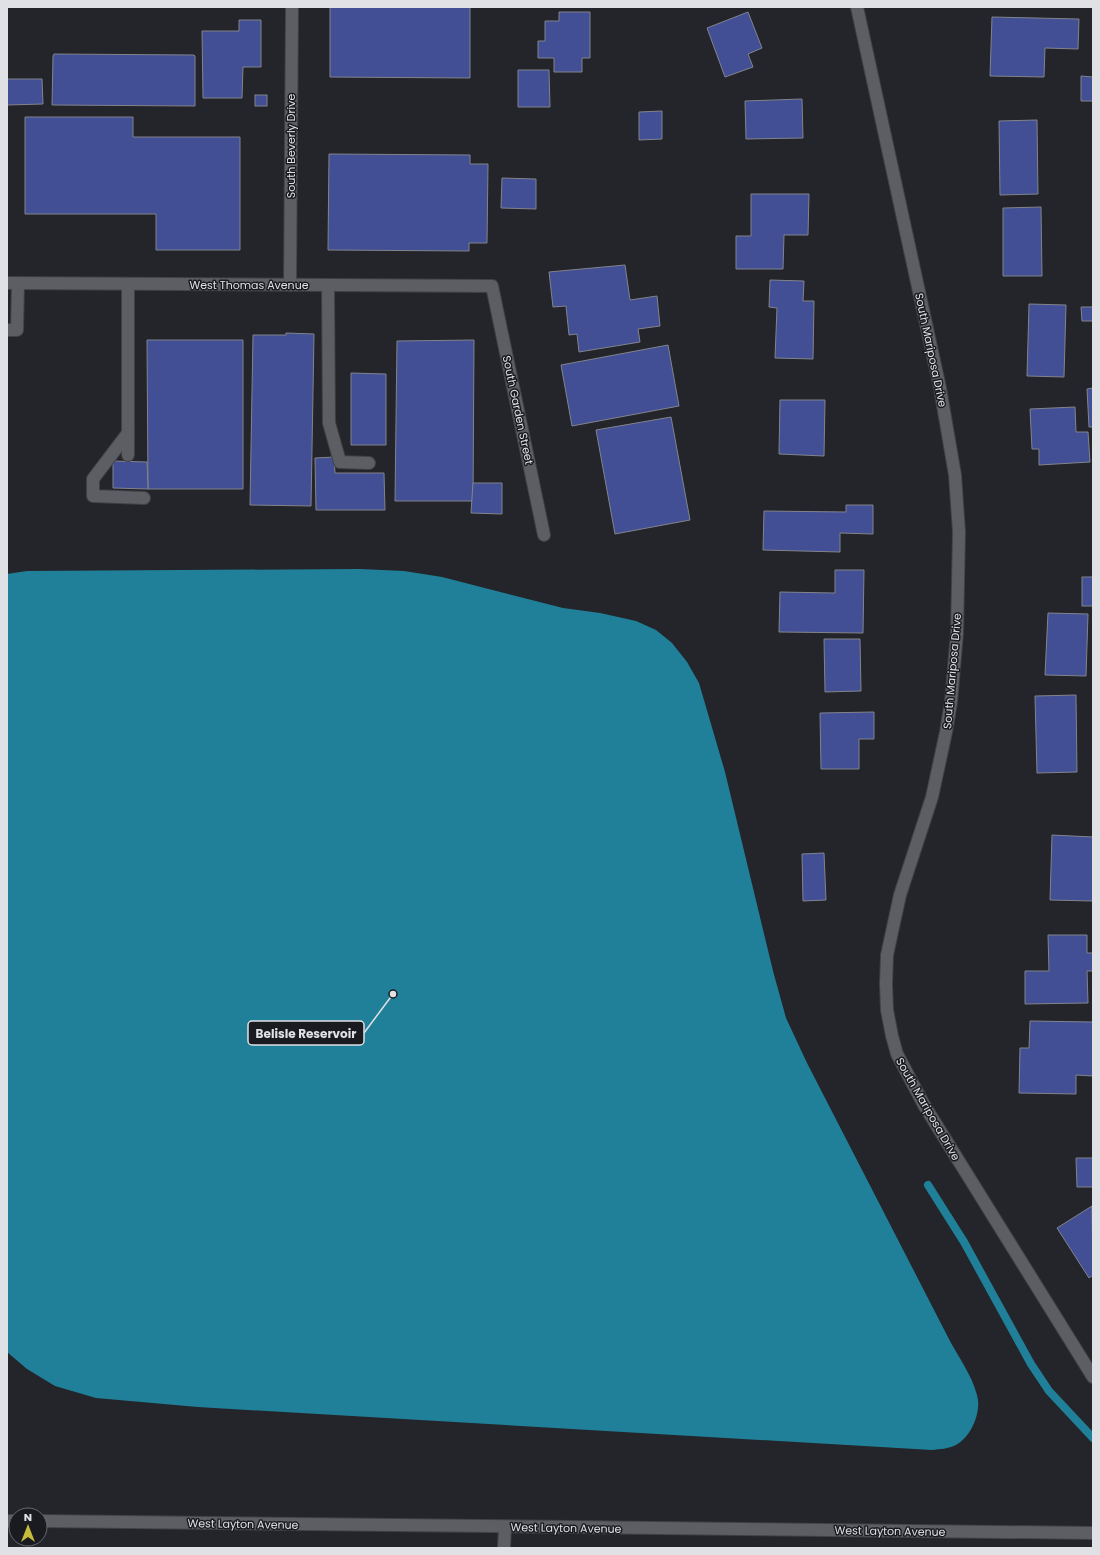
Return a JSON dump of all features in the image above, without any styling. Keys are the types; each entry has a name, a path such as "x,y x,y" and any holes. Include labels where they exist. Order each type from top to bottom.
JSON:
{"street":[{"name":"South Beverly Drive","path":"290,285 292,7"},
{"name":"South Mariposa Drive","path":"856,7 942,395 955,475 959,526 957,632 946,732 932,797 900,896 887,955 887,1010 897,1054 924,1105 1093,1377"},
{"name":"West Thomas Avenue","path":"12,283 492,286"},
{"path":"7,330 17,330 12,283"},
{"path":"128,284 128,455"},
{"path":"328,286 329,424 340,462 369,463"},
{"name":"South Garden Street","path":"492,286 544,535"},
{"path":"128,433 93,479 92,496 144,498"},
{"name":"West Layton Avenue","path":"48,1521 1093,1534"},
{"path":"504,1548 505,1527"}],"water":[{"path":"360,569 404,571 442,577 563,608 600,613 636,621 656,630 672,643 687,662 699,683 725,772 773,971 786,1018 807,1063 975,1388 978,1402 977,1416 971,1430 956,1445 932,1450 198,1407 96,1398 55,1386 27,1369 7,1352 7,574 27,571"}],"building":[{"path":"330,7 470,7 470,78 330,77"},
{"path":"559,12 590,12 590,58 582,58 582,72 554,72 554,58 538,58 538,41 545,41 545,21 559,21"},
{"path":"748,12 762,48 748,54 753,67 725,77 707,28"},
{"path":"992,17 1079,19 1078,49 1045,48 1044,77 990,76"},
{"path":"239,20 261,20 261,67 243,67 242,98 203,98 202,31 239,31"},
{"path":"54,54 194,55 195,106 52,105"},
{"path":"518,70 549,70 550,107 518,107"},
{"path":"1081,76 1093,77 1093,101 1081,101"},
{"path":"7,79 42,79 43,104 7,105"},
{"path":"255,95 267,95 267,106 255,106"},
{"path":"802,99 803,138 746,139 745,101"},
{"path":"662,111 662,139 639,140 639,112"},
{"path":"25,117 133,117 133,137 240,137 240,250 156,250 156,214 25,214"},
{"path":"1037,120 1038,194 1000,195 999,121"},
{"path":"329,154 470,155 470,164 488,164 487,243 469,243 469,251 328,250"},
{"path":"502,178 536,179 536,209 501,208"},
{"path":"751,194 809,194 808,235 784,235 783,269 736,269 736,236 751,236"},
{"path":"1041,207 1042,276 1003,276 1003,208"},
{"path":"625,265 630,300 657,296 660,326 638,329 640,342 579,352 577,334 569,335 566,306 553,307 549,272"},
{"path":"770,280 804,281 803,301 814,301 813,359 775,358 777,308 769,307"},
{"path":"1029,304 1066,305 1064,377 1027,376"},
{"path":"1081,307 1093,307 1093,321 1082,321"},
{"path":"286,333 314,334 311,506 250,505 253,335 286,335"},
{"path":"147,340 243,340 243,489 148,489"},
{"path":"474,340 473,501 395,501 397,341"},
{"path":"668,345 679,406 572,426 561,365"},
{"path":"351,373 386,374 386,445 351,445"},
{"path":"1093,388 1093,427 1089,427 1087,389"},
{"path":"780,400 825,400 824,456 779,454"},
{"path":"1075,407 1076,432 1088,432 1090,462 1039,465 1039,449 1032,449 1030,409"},
{"path":"671,417 690,520 615,534 596,430"},
{"path":"334,457 335,473 384,473 385,510 316,510 315,458"},
{"path":"113,461 147,462 148,489 113,488"},
{"path":"473,483 502,483 502,514 471,513"},
{"path":"846,505 873,505 873,534 840,533 840,552 763,550 764,511 846,512"},
{"path":"835,570 864,570 863,633 779,632 780,592 835,593"},
{"path":"1082,577 1093,577 1093,606 1082,606"},
{"path":"1048,613 1088,614 1086,676 1045,675"},
{"path":"824,639 860,639 861,691 825,692"},
{"path":"1076,695 1077,772 1037,773 1035,696"},
{"path":"874,712 874,739 859,739 859,769 821,769 820,713"},
{"path":"1052,835 1093,837 1093,901 1050,900"},
{"path":"824,853 826,900 803,901 802,854"},
{"path":"1048,935 1087,935 1087,953 1093,953 1093,971 1087,971 1088,1003 1025,1004 1025,971 1049,971"},
{"path":"1030,1021 1093,1022 1093,1076 1076,1075 1076,1094 1019,1093 1020,1048 1029,1048"},
{"path":"1076,1158 1093,1158 1093,1187 1077,1187"},
{"path":"1092,1206 1093,1275 1089,1278 1057,1228"}],"waterway":[{"path":"928,1185 964,1242 1031,1364 1049,1391 1093,1438"}],"place":[{"name":"Belisle Reservoir","path":"393,994"}]}
